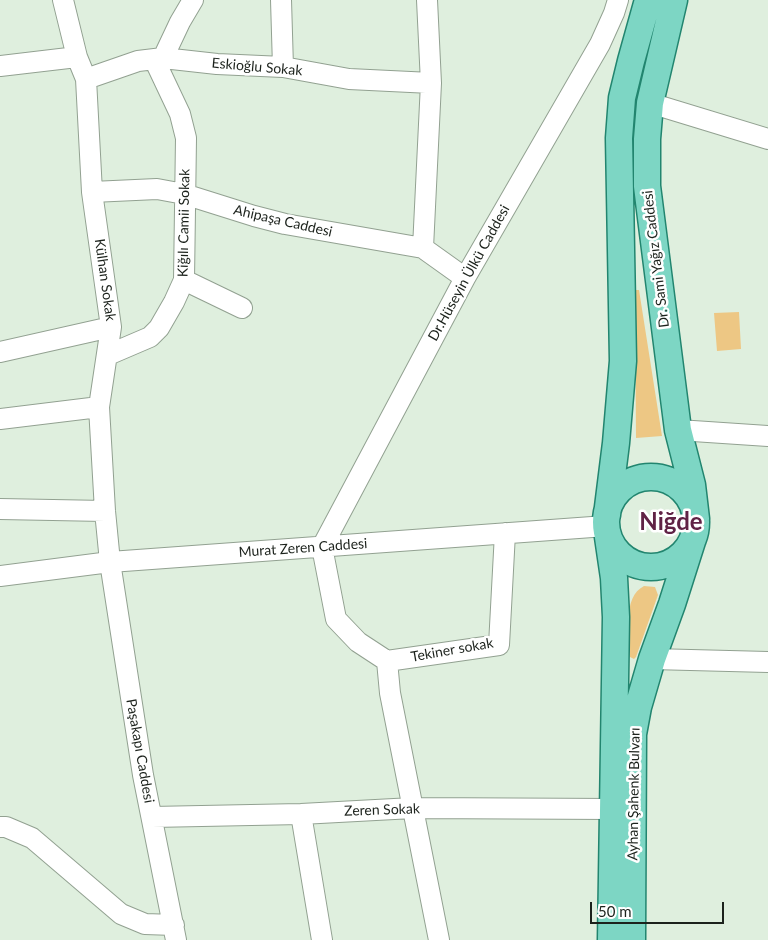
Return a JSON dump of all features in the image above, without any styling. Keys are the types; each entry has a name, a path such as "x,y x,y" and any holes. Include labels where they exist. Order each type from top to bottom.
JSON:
{"main road":[{"name":"Dr. Sami Yağız Caddesi","path":"607,526 623,361 619,138 622,98 630,61 648,0"},
{"name":"Dr. Sami Yağız Caddesi","path":"674,0 650,103 647,139 647,186 678,430 692,485 694,528"},
{"path":"644,478 665,479 676,484 684,491 694,509 694,528 682,554 665,565 646,567 636,564 620,554 613,547 607,526 615,495 633,481 644,478"},
{"name":"Ayhan Şahenk Bulvarı","path":"607,526 614,578 616,617 611,940"},
{"name":"Ayhan Şahenk Bulvarı","path":"632,940 633,734 638,707 652,659 672,604 694,528"}],"street":[{"name":"Külhan Sokak","path":"63,0 77,56 86,79 92,192 111,327 99,407 110,562"},
{"path":"159,58 193,0"},
{"path":"281,0 283,67"},
{"path":"423,248 431,83 427,0"},
{"name":"Dr.Hüseyin Ülkü Caddesi","path":"322,547 465,278 600,44 618,0"},
{"path":"0,66 77,56"},
{"name":"Eskioğlu Sokak","path":"86,79 138,61 159,58 217,64 283,67 349,79 431,83"},
{"name":"Kiğılı Camii Sokak","path":"108,355 150,337 160,328 184,280 186,138 180,114 159,58"},
{"path":"650,103 768,138"},
{"name":"Ahipaşa Caddesi","path":"92,192 157,189 184,194 285,224 423,248 465,278"},
{"path":"184,280 242,308"},
{"path":"0,352 111,327"},
{"path":"0,419 99,407"},
{"path":"678,430 768,436"},
{"path":"0,509 105,511"},
{"name":"Murat Zeren Caddesi","path":"0,576 110,562 607,526"},
{"name":"Tekiner sokak","path":"387,661 499,645 504,533"},
{"path":"322,547 336,620 358,642 387,661 390,693 439,940"},
{"name":"Paşakapı Caddesi","path":"110,562 143,775 175,932"},
{"path":"652,659 768,662"},
{"name":"Zeren Sokak","path":"152,818 301,814 414,808 613,809"},
{"path":"301,814 322,940"},
{"path":"0,826 32,838 121,914 145,924 175,932"}],"shaded area":[{"path":"635,290 639,290 662,436 636,438"},
{"path":"739,312 741,349 717,351 714,313"},
{"path":"644,586 655,587 658,595 634,659 630,657 628,618 632,599 637,591"}],"district":[{"name":"Niğde","path":"671,522"}]}
